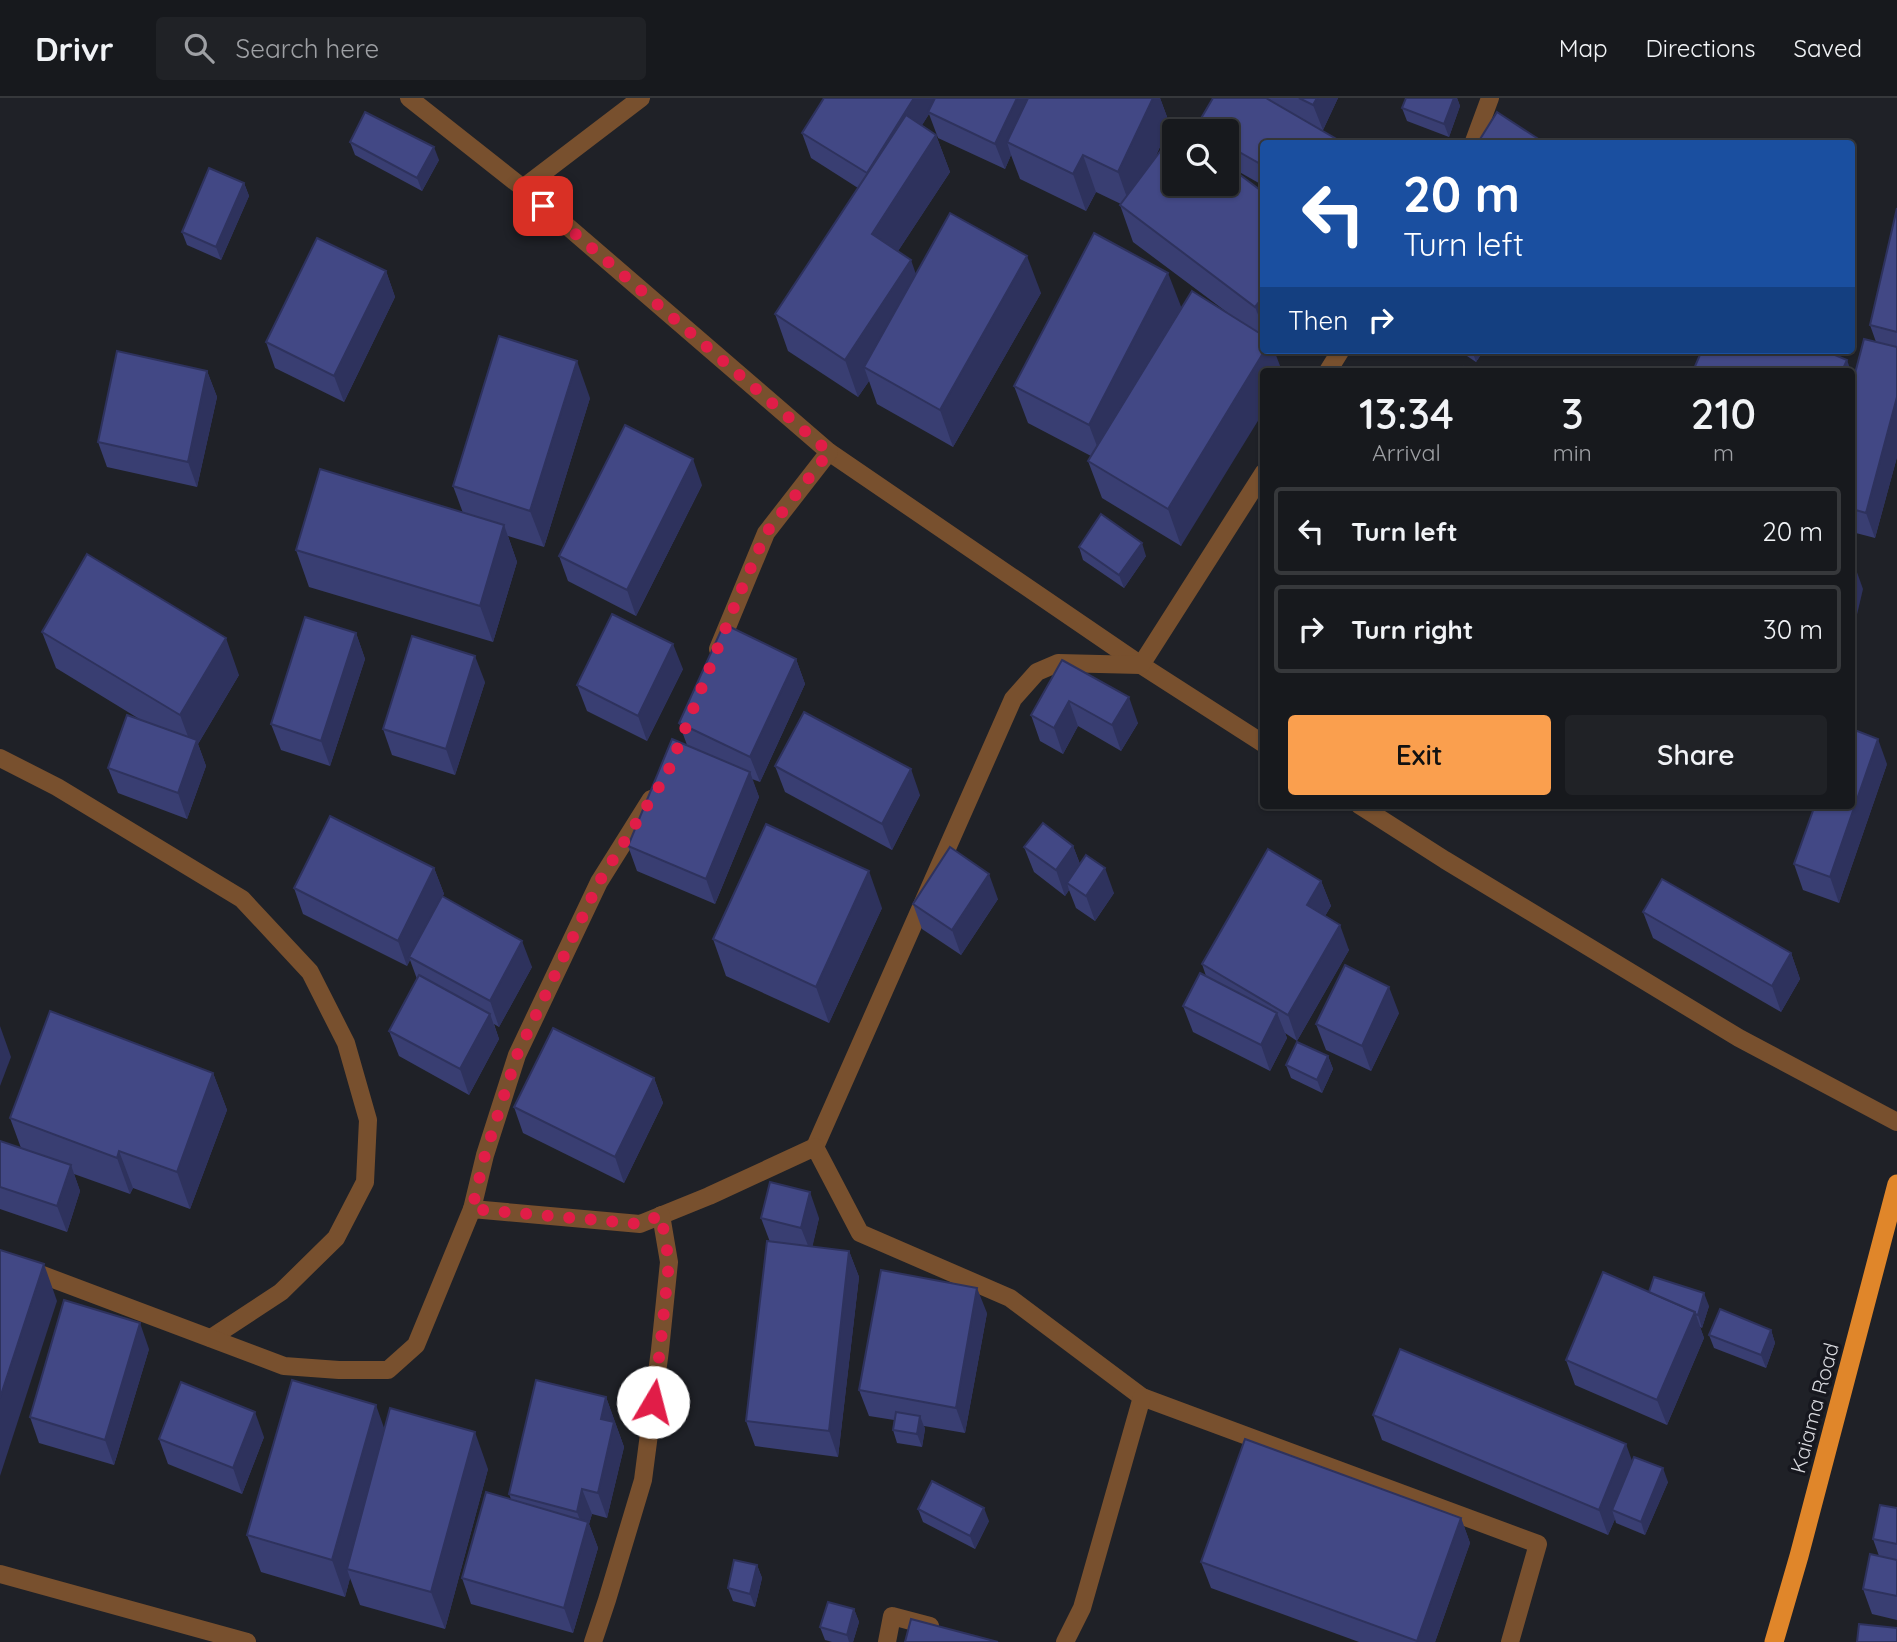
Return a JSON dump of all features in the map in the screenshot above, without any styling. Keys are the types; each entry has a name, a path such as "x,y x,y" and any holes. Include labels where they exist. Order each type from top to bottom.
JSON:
{"highway":[{"name":"Kaiama Road","path":"1775,1637 1799,1556 1897,1184"}],"street":[{"path":"409,98 523,188 829,452 1141,665 1260,741"},
{"path":"523,188 641,98"},
{"path":"1474,140 1490,98"},
{"path":"714,659 766,533 829,452"},
{"path":"1141,665 1260,478"},
{"path":"472,1209 640,1224 709,1196 815,1147 1013,698 1037,672 1058,663 1141,665"},
{"path":"0,758 57,787 242,899 310,972 346,1043 368,1120 365,1182 336,1238 281,1292 211,1338"},
{"path":"0,1259 284,1366 388,1370 416,1345 472,1209 485,1155 517,1055 599,882 660,784"},
{"path":"1365,809 1739,1038 1897,1122"},
{"path":"815,1147 860,1233 1010,1298 1142,1397 1538,1544 1510,1642"},
{"path":"593,1642 643,1480 669,1262 661,1215"},
{"path":"1065,1642 1082,1608 1142,1397"},
{"path":"0,1574 247,1642"},
{"path":"887,1642 892,1616 952,1632"},
{"path":"1759,1642 1775,1637"}],"building":[{"path":"824,98 914,98 867,173 802,133"},
{"path":"935,98 1017,98 995,144 928,112"},
{"path":"1028,98 1153,98 1118,172 1083,155 1073,174 1007,142"},
{"path":"1213,98 1266,98 1338,140 1260,140 1260,164 1239,152 1239,119 1201,119"},
{"path":"1299,98 1317,98 1313,105"},
{"path":"1406,98 1454,98 1444,124 1402,108"},
{"path":"365,112 434,147 417,178 350,142"},
{"path":"1497,112 1540,140 1480,140"},
{"path":"906,115 936,135 872,234 911,260 845,360 775,314"},
{"path":"1162,149 1162,196 1239,196 1239,174 1260,190 1260,301 1255,307 1120,205"},
{"path":"209,168 244,183 216,247 182,232"},
{"path":"1897,208 1897,332 1870,325"},
{"path":"950,213 1027,256 940,410 864,367"},
{"path":"1094,233 1168,273 1089,425 1014,386"},
{"path":"317,238 386,271 334,376 266,342"},
{"path":"1192,291 1260,334 1260,354 1263,354 1168,509 1088,461"},
{"path":"499,336 577,361 530,511 453,486"},
{"path":"1864,339 1897,347 1897,397 1866,513 1855,510 1855,374"},
{"path":"117,351 207,371 188,462 98,442"},
{"path":"1700,354 1833,354 1847,360 1843,368 1694,368"},
{"path":"625,425 693,459 627,590 559,556"},
{"path":"320,469 504,525 480,606 296,550"},
{"path":"1101,514 1142,543 1119,575 1079,547"},
{"path":"87,554 226,638 180,715 42,632"},
{"path":"612,614 673,644 638,716 577,685"},
{"path":"305,617 356,633 321,741 271,724"},
{"path":"724,624 796,659 750,757 679,723"},
{"path":"412,636 475,656 446,749 383,729"},
{"path":"1062,660 1129,697 1112,725 1069,701 1054,728 1031,715"},
{"path":"804,712 911,769 882,824 775,766"},
{"path":"127,715 197,740 178,793 108,768"},
{"path":"1855,730 1878,739 1855,805"},
{"path":"672,739 750,772 706,879 628,846"},
{"path":"1814,809 1854,809 1830,877 1794,864"},
{"path":"330,816 434,868 398,941 294,888"},
{"path":"1043,823 1073,846 1056,870 1024,847"},
{"path":"766,824 869,871 816,987 713,939"},
{"path":"950,847 989,874 952,930 913,904"},
{"path":"1268,849 1321,881 1307,905 1340,925 1288,1015 1202,964"},
{"path":"1086,855 1105,868 1086,896 1067,883"},
{"path":"1662,879 1791,953 1772,986 1643,912"},
{"path":"442,896 522,941 490,1001 409,957"},
{"path":"1345,965 1389,987 1362,1046 1316,1024"},
{"path":"1200,973 1277,1013 1261,1045 1183,1006"},
{"path":"419,975 490,1014 460,1069 389,1031"},
{"path":"50,1011 213,1073 177,1172 119,1151 117,1158 10,1118"},
{"path":"553,1028 654,1078 615,1157 514,1107"},
{"path":"1297,1042 1328,1056 1317,1080 1286,1065"},
{"path":"0,1141 71,1165 57,1206 0,1187"},
{"path":"770,1182 810,1192 801,1228 761,1218"},
{"path":"767,1241 849,1251 829,1431 746,1421"},
{"path":"0,1250 44,1264 0,1398"},
{"path":"881,1270 977,1288 956,1408 859,1390"},
{"path":"1603,1272 1695,1312 1657,1400 1566,1360"},
{"path":"1654,1277 1704,1293 1698,1315 1649,1292"},
{"path":"64,1300 140,1323 105,1440 30,1417"},
{"path":"1720,1309 1771,1330 1761,1355 1709,1335"},
{"path":"1400,1349 1626,1444 1599,1510 1373,1415"},
{"path":"292,1380 376,1405 332,1560 247,1535"},
{"path":"536,1380 606,1397 601,1419 614,1422 598,1493 582,1489 577,1512 509,1494"},
{"path":"181,1382 255,1412 233,1468 159,1439"},
{"path":"390,1408 475,1432 431,1592 347,1569"},
{"path":"896,1412 920,1416 917,1434 893,1430"},
{"path":"1245,1439 1461,1518 1417,1641 1201,1562"},
{"path":"1634,1457 1663,1468 1641,1522 1612,1510"},
{"path":"932,1481 984,1508 970,1536 918,1509"},
{"path":"486,1492 588,1522 564,1608 462,1578"},
{"path":"1880,1505 1897,1508 1897,1544 1873,1539"},
{"path":"1870,1554 1897,1560 1897,1596 1863,1589"},
{"path":"734,1560 757,1565 750,1594 728,1588"},
{"path":"828,1602 854,1609 847,1635 820,1627"},
{"path":"911,1619 998,1642 905,1642"},
{"path":"1859,1624 1897,1628 1897,1642 1857,1642"}],"route":[{"path":"543,206 829,452 766,533 667,774 599,882 517,1055 485,1155 472,1209 640,1224 661,1215 669,1262 653,1402"}]}
